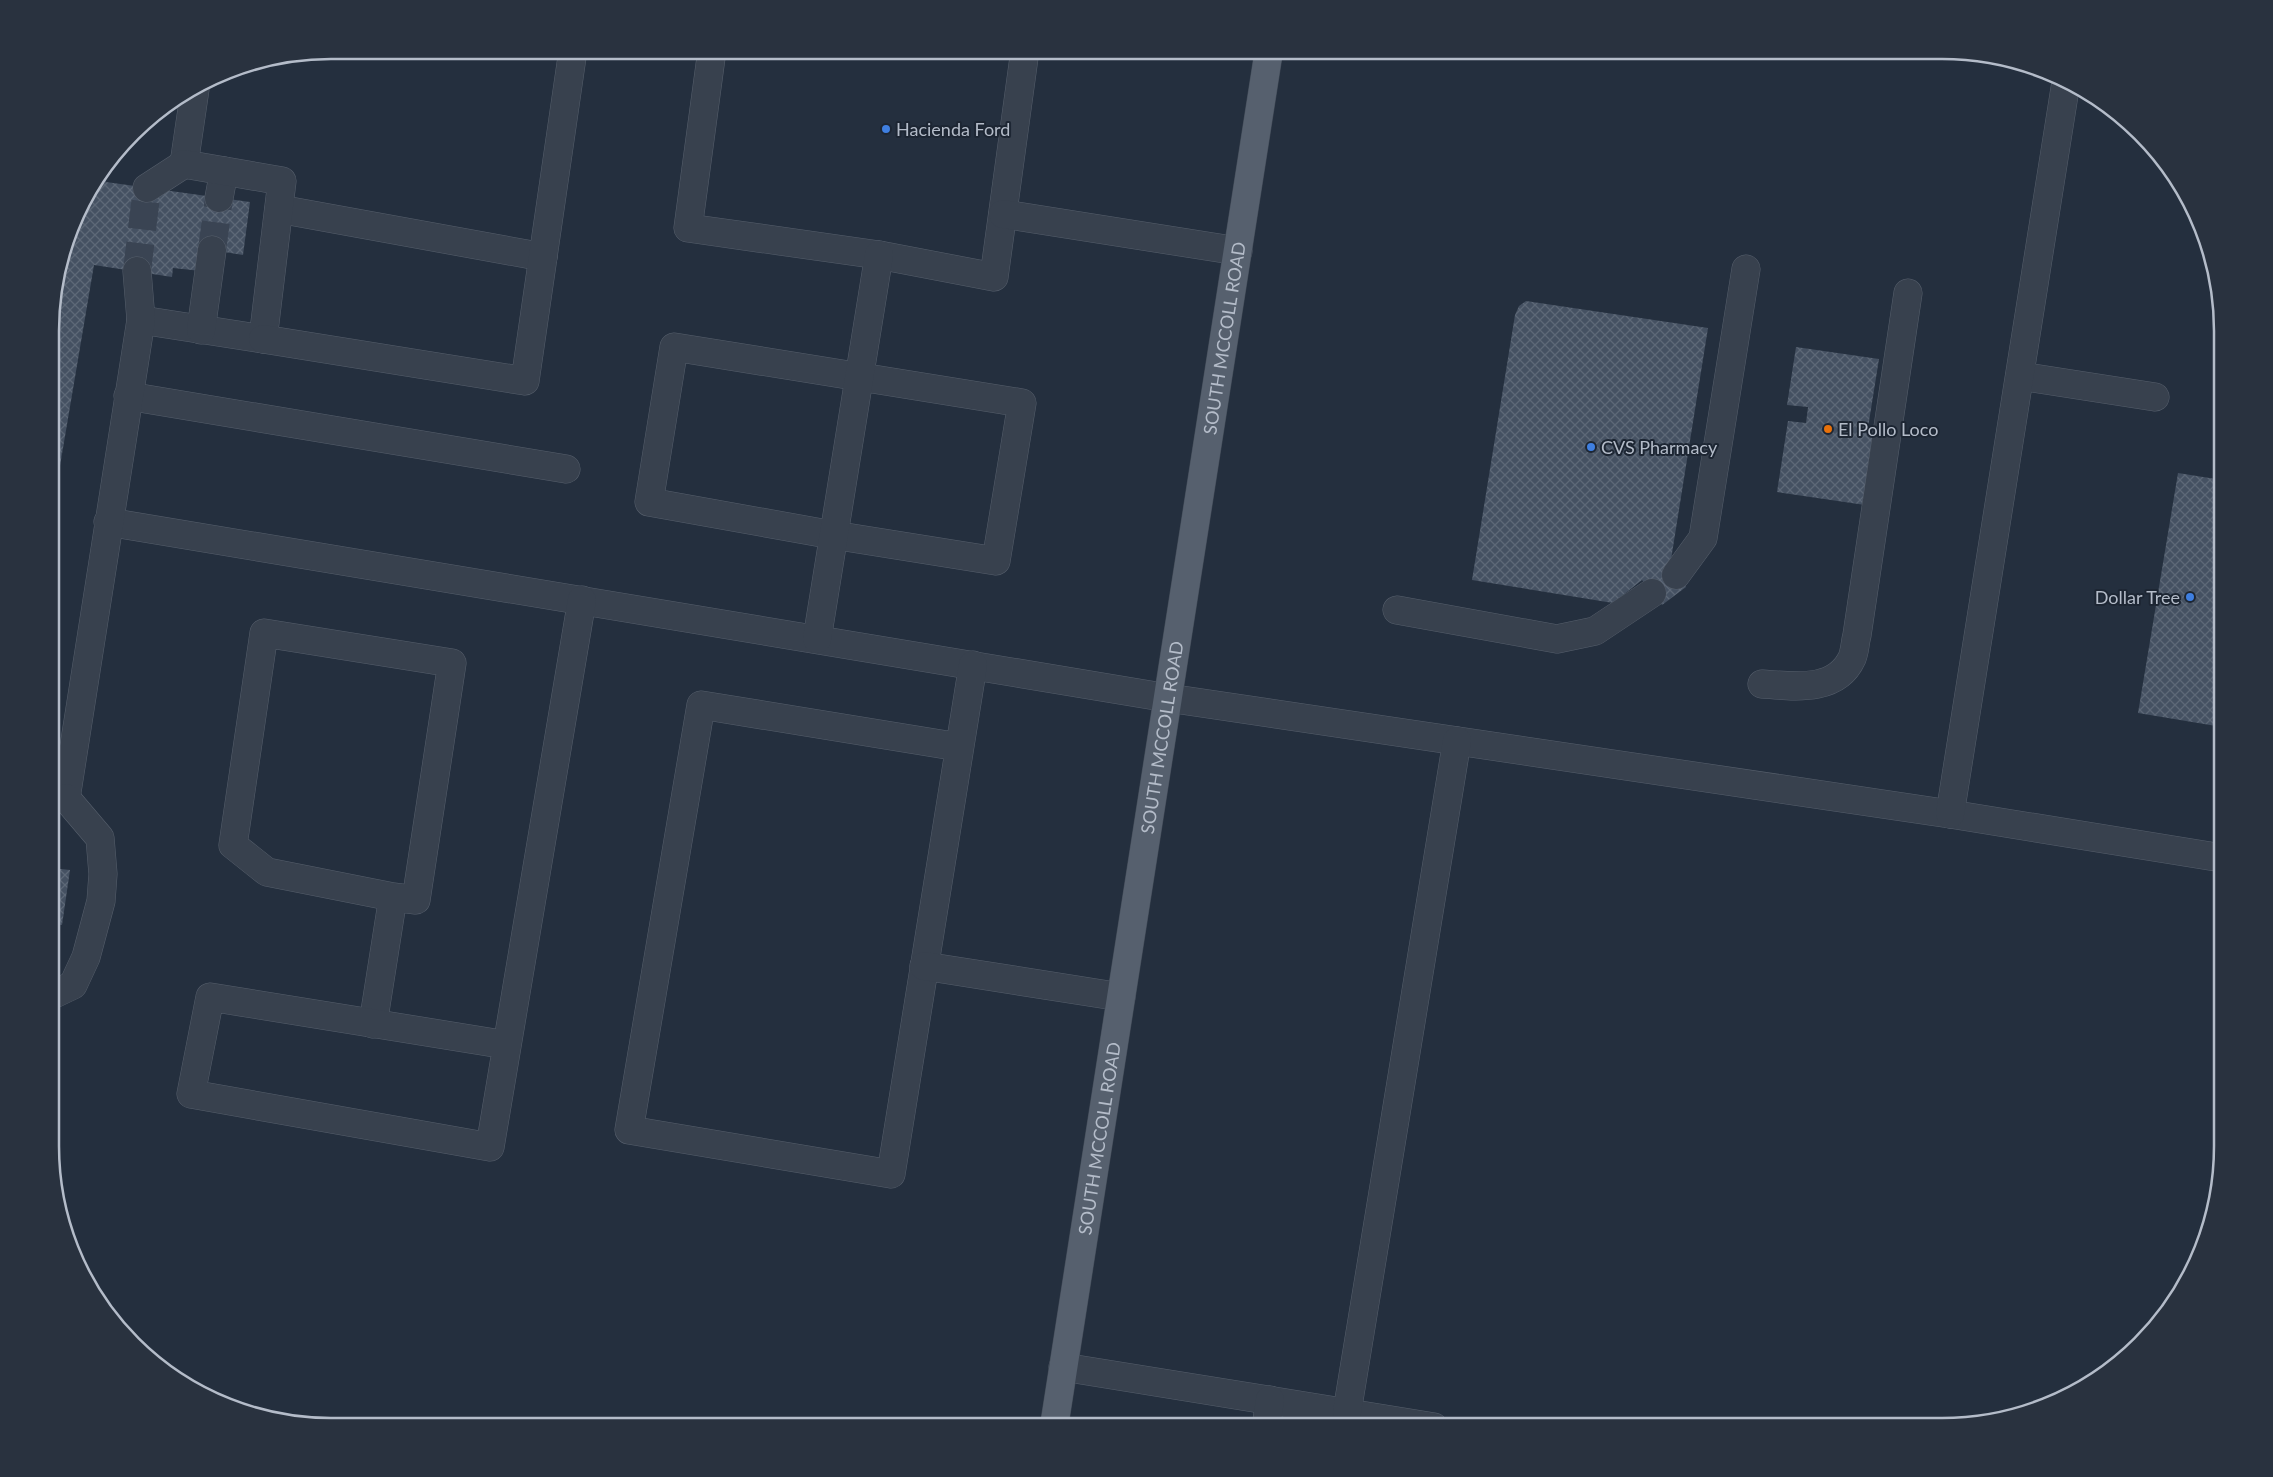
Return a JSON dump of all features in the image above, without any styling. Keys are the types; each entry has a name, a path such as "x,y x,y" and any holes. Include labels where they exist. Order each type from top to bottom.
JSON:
{"main road":[{"name":"SOUTH MCCOLL ROAD","path":"1055,1418 1268,59"}],"lane":[{"path":"141,320 525,381 572,59"},
{"path":"711,59 688,228 879,255 994,277 1024,59"},
{"path":"1950,814 2065,88"},
{"path":"184,164 194,96"},
{"path":"147,188 184,164 282,181 263,339"},
{"path":"219,198 224,171"},
{"path":"279,209 543,257"},
{"path":"1003,214 1238,251"},
{"path":"202,330 212,250"},
{"path":"817,639 879,255"},
{"path":"1676,575 1702,538 1746,269"},
{"path":"59,992 73,985 86,957 101,901 103,874 100,838 59,796 108,522 141,320 136,271"},
{"path":"1762,684 1806,687 1815,685 1842,672 1852,658 1859,625 1908,293"},
{"path":"674,347 859,378 1022,403 996,561 833,535 649,502 674,347"},
{"path":"2020,376 2155,397"},
{"path":"128,396 566,469"},
{"path":"108,522 1168,698 1950,814 2214,857"},
{"path":"1398,610 1557,639 1595,632 1652,593"},
{"path":"507,1045 210,998 191,1094 490,1147 582,600"},
{"path":"264,633 452,663 416,900 393,897 267,872 233,845 264,633"},
{"path":"959,747 701,705 629,1130 890,1174 973,665"},
{"path":"1346,1412 1457,741"},
{"path":"373,1024 393,897"},
{"path":"924,966 1121,998"},
{"path":"1063,1367 1381,1418"},
{"path":"1267,1418 1270,1400"}],"building":[{"path":"106,178 106,182 250,202 243,255 212,250 201,271 173,268 172,277 94,265 59,472 59,313 61,295 68,260 79,227 95,195"},
{"name":"CVS Pharmacy","path":"1526,301 1708,328 1670,566 1686,587 1662,605 1642,580 1613,603 1472,580 1515,315 1519,306"},
{"name":"El Pollo Loco","path":"1796,347 1879,359 1867,434 1875,435 1865,505 1777,492 1788,421 1806,423 1808,407 1787,405"},
{"name":"Dollar Tree","path":"2178,473 2214,479 2214,726 2138,713"},
{"path":"59,869 70,870 62,925 59,925"}],"tunnel":[{"path":"137,271 147,188"},
{"path":"212,250 219,198"}],"place":[{"name":"Hacienda Ford","path":"886,129"},
{"name":"El Pollo Loco","path":"1828,429"},
{"name":"CVS Pharmacy","path":"1591,447"},
{"name":"Dollar Tree","path":"2190,597"}]}
